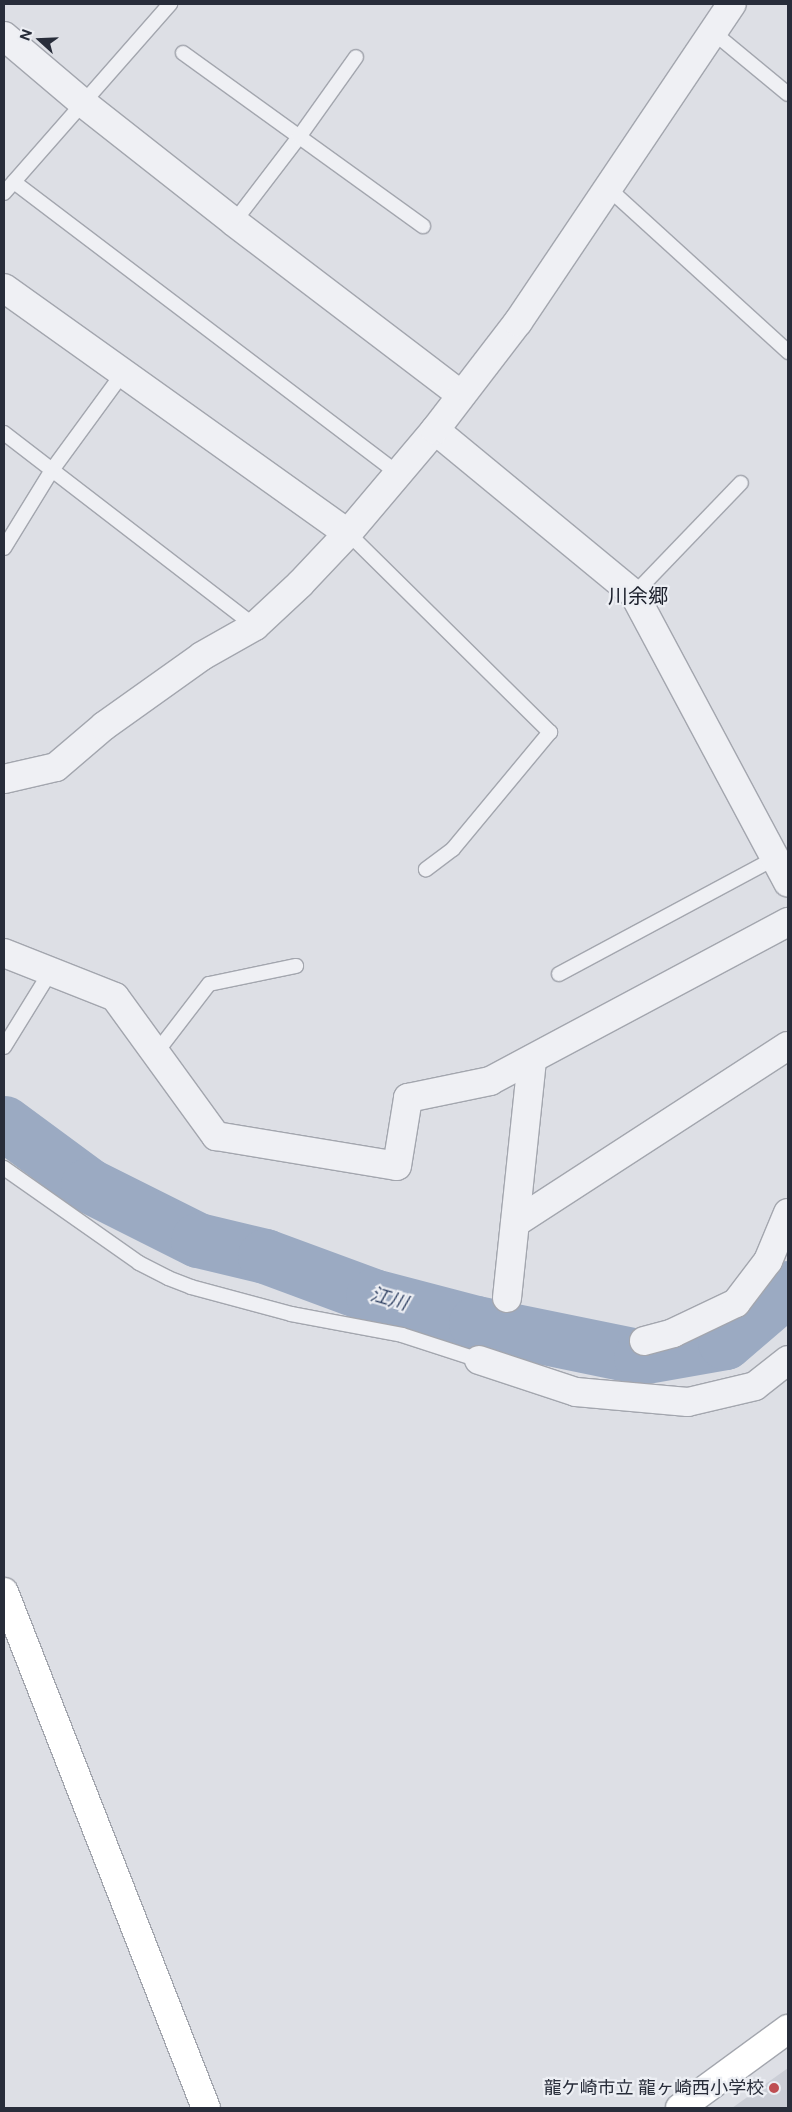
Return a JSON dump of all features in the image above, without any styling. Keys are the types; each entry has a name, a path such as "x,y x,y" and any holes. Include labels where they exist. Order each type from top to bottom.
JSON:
{"street":[{"path":"4,779 56,767 104,726 195,661 255,626 300,584 348,533 435,430 518,322 732,4"},
{"path":"4,36 83,103 234,222 461,395"},
{"path":"4,288 348,533"},
{"path":"435,430 634,594 788,882"},
{"path":"4,953 115,997 216,1136 397,1166 408,1098 490,1081 788,922"},
{"path":"515,1223 788,1046"},
{"path":"507,1298 532,1059"},
{"path":"644,1341 672,1332 736,1303 768,1261 788,1213"},
{"path":"479,1360 576,1392 688,1402 755,1386 788,1360"},
{"path":"4,1592 206,2108"},
{"path":"680,2108 788,2029"}],"lane":[{"path":"4,193 170,4"},
{"path":"713,32 788,94"},
{"path":"183,53 423,226"},
{"path":"234,222 300,137 356,57"},
{"path":"14,182 398,474"},
{"path":"608,188 788,352"},
{"path":"4,548 52,470 123,373"},
{"path":"4,433 255,626"},
{"path":"634,594 742,483"},
{"path":"348,533 550,732 453,849 426,869"},
{"path":"559,974 775,858"},
{"path":"156,1053 210,984 296,966"},
{"path":"4,1048 51,971"},
{"path":"4,1168 139,1263 176,1281 191,1287 291,1314 402,1335 479,1360"}],"shaded area":[{"name":"龍ケ崎市立 龍ヶ崎西小学校","path":"788,2068 788,2108 732,2108"}],"waterway":[{"name":"江川","path":"4,1123 88,1185 198,1240 265,1256 373,1296 476,1323 641,1357 725,1342 788,1288"}],"place":[{"name":"龍ケ崎市立 龍ヶ崎西小学校","path":"774,2088"}],"district":[{"name":"川余郷","path":"638,596"}]}
